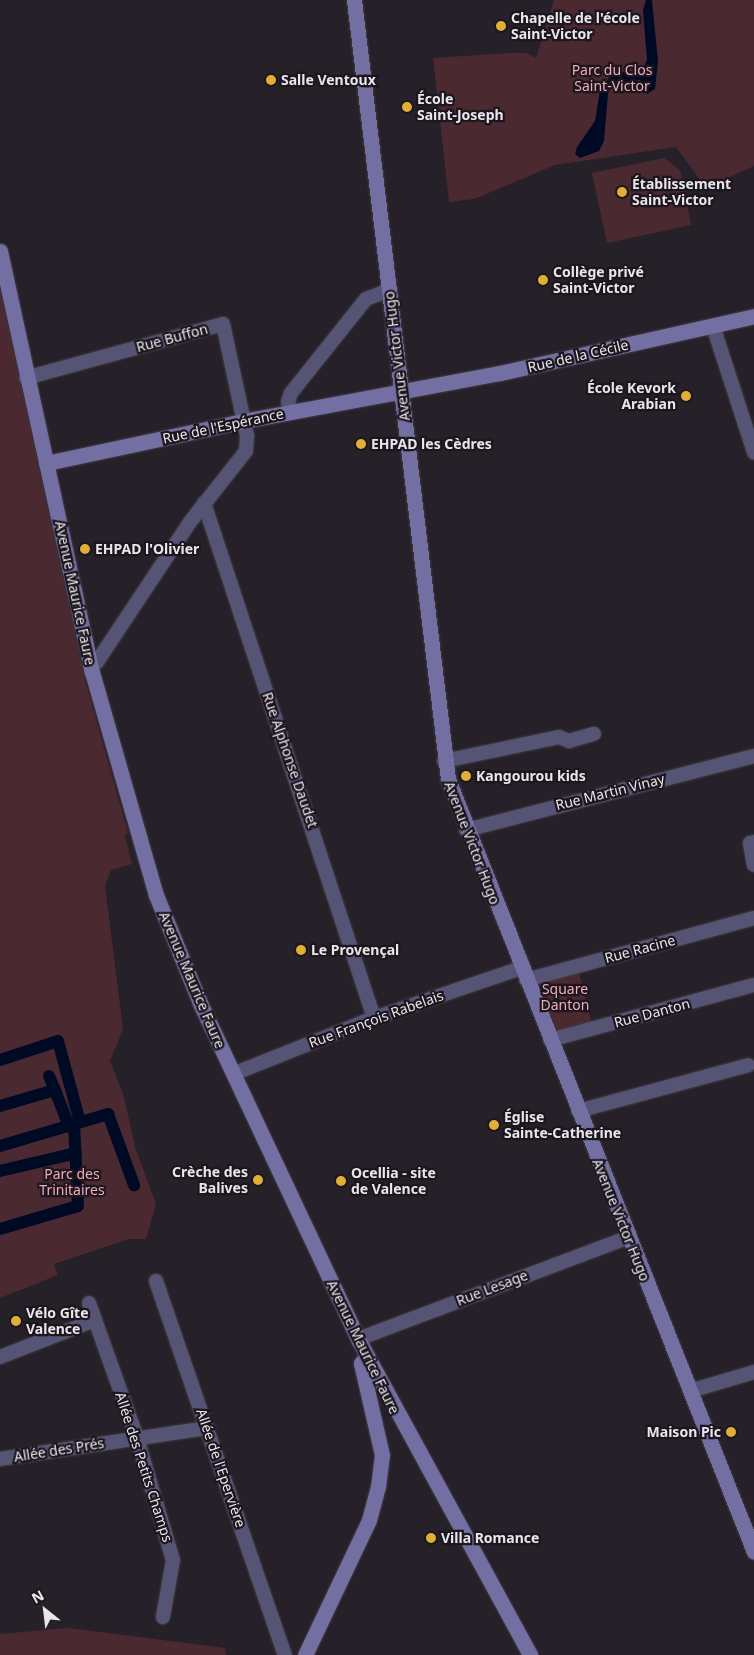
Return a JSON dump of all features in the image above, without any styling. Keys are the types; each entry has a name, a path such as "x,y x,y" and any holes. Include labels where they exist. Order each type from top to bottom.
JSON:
{"street":[{"name":"Avenue Victor Hugo","path":"354,0 444,761 466,830 627,1238 754,1552"},
{"name":"Avenue Maurice Faure","path":"0,251 26,378 90,665 147,870 181,961 386,1395 530,1655"},
{"path":"291,412 288,402 291,393 360,306 366,299 389,290"},
{"name":"Rue de la Cécile","path":"401,392 500,373 754,316"},
{"name":"Rue Buffon","path":"26,378 223,324 243,422"},
{"path":"713,326 754,452"},
{"name":"Rue de l'Espérance","path":"46,463 291,412 401,392"},
{"path":"90,665 97,662 204,503 246,451 243,422"},
{"name":"Rue Alphonse Daudet","path":"204,503 374,1018"},
{"path":"444,761 559,737 569,741 594,734"},
{"name":"Rue Martin Vinay","path":"466,830 754,756"},
{"path":"752,842 754,865"},
{"name":"Rue Racine","path":"523,974 754,918"},
{"name":"Rue François Rabelais","path":"233,1074 374,1018 523,974"},
{"name":"Rue Danton","path":"550,1040 754,985"},
{"path":"578,1111 748,1065"},
{"name":"Rue Lesage","path":"358,1338 627,1238"},
{"name":"Allée de l'Epervière","path":"156,1281 285,1655"},
{"name":"Allée des Petits Champs","path":"89,1303 137,1438 173,1560 163,1617"},
{"path":"0,1357 95,1320"},
{"path":"305,1655 369,1520 378,1487 382,1455 361,1364 367,1357"},
{"path":"690,1390 754,1372"},
{"path":"372,1411 374,1404 386,1395"},
{"name":"Allée des Prés","path":"0,1459 208,1428"}],"green space":[{"name":"Parc du Clos Saint-Victor","path":"554,0 754,0 754,166 706,188 676,147 555,165 474,199 449,202 433,58 526,53 536,58"},
{"path":"664,158 680,170 691,225 607,243 592,173"},
{"name":"Parc des Trinitaires","path":"0,289 86,684 128,833 125,836 132,864 111,870 105,886 123,1029 110,1061 124,1097 135,1147 156,1204 146,1239 129,1239 54,1264 58,1275 0,1298"},
{"name":"Square Danton","path":"578,969 592,1024 558,1033 541,990 547,981"},
{"path":"68,1628 225,1648 226,1655 0,1655 0,1634"}],"water":[{"path":"646,0 652,0 658,61 655,89 647,94 640,80 612,84 608,94 604,141 599,151 580,158 575,154 577,147 595,121 600,90 613,73 639,71 644,67 647,60 643,10"}],"waterway":[{"path":"0,1060 58,1041 80,1122"},
{"path":"49,1076 55,1090"},
{"path":"0,1106 55,1090 69,1126"},
{"path":"0,1146 108,1114 134,1185"},
{"path":"0,1229 78,1206 74,1124"},
{"path":"0,1171 76,1153"}],"place":[{"name":"Chapelle de l'école Saint-Victor","path":"501,26"},
{"name":"Salle Ventoux","path":"271,80"},
{"name":"École Saint-Joseph","path":"407,107"},
{"name":"Établissement Saint-Victor","path":"622,192"},
{"name":"Collège privé Saint-Victor","path":"543,280"},
{"name":"École Kevork Arabian","path":"686,396"},
{"name":"EHPAD les Cèdres","path":"361,444"},
{"name":"EHPAD l'Olivier","path":"85,549"},
{"name":"Kangourou kids","path":"466,776"},
{"name":"Le Provençal","path":"301,950"},
{"name":"Église Sainte-Catherine","path":"494,1125"},
{"name":"Crèche des Balives","path":"258,1180"},
{"name":"Ocellia - site de Valence","path":"341,1181"},
{"name":"Vélo Gîte Valence","path":"16,1321"},
{"name":"Maison Pic","path":"731,1432"},
{"name":"Villa Romance","path":"431,1538"}]}
